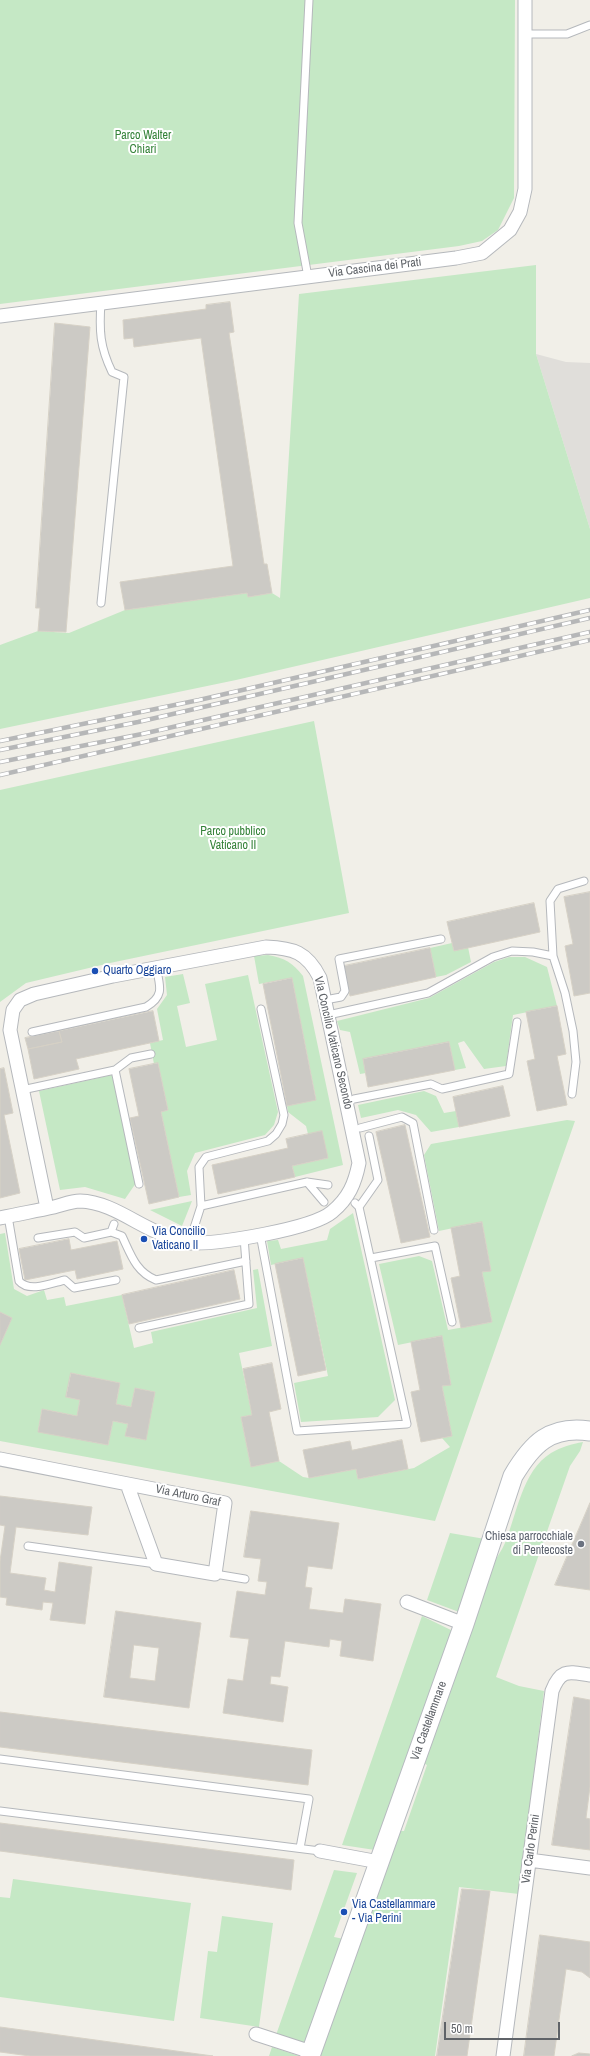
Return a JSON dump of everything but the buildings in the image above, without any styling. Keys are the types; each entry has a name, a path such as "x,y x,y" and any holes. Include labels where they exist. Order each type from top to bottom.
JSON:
{"street":[{"name":"Via Cascina dei Prati","path":"0,316 456,258 482,253 510,230 520,212 525,189 524,0"},
{"name":"Via Concilio Vaticano Secondo","path":"4,1217 47,1208 80,1201 100,1205 171,1238 189,1243 213,1242 260,1234 318,1220 331,1213 348,1197 355,1181 359,1162 320,978 313,964 301,954 286,948 266,947 156,967 34,994 20,1000 13,1010 10,1030 47,1208"},
{"name":"Via Castellammare","path":"310,2054 464,1624 513,1476 525,1456 537,1443 554,1433 575,1429 590,1431"},
{"path":"0,1459 128,1484 156,1564 215,1574"},
{"name":"Via Arturo Graf","path":"128,1484 225,1503 215,1574"},
{"path":"407,1602 464,1624"},
{"name":"Via Carlo Perini","path":"503,2056 552,1691 560,1676 566,1672 590,1675"},
{"path":"320,1851 379,1862"},
{"path":"529,1860 590,1868"},
{"path":"256,2034 310,2054"}],"lane":[{"path":"308,277 298,223 309,0"},
{"path":"525,34 567,34 590,25"},
{"path":"101,303 99,330 104,354 112,372 124,377 101,604"},
{"path":"572,1094 576,1062 573,1031 565,993 553,956 550,901 558,890 584,881"},
{"path":"325,1000 341,997 345,991 338,959 441,938"},
{"path":"328,1015 428,993 493,957 512,951 533,952 553,956"},
{"path":"32,1032 146,1008 159,996 160,987 156,967"},
{"path":"193,1232 201,1206 199,1168 206,1157 268,1141 276,1134 282,1124 284,1115 261,1009"},
{"path":"354,1099 431,1084 442,1089 509,1074 517,1022"},
{"path":"22,1090 115,1070 130,1058 152,1054"},
{"path":"115,1070 139,1184"},
{"path":"360,1128 402,1117 413,1124 434,1230"},
{"path":"260,1234 297,1431 407,1424 357,1205 378,1180 369,1136"},
{"path":"201,1206 307,1182 328,1185"},
{"path":"307,1182 324,1202"},
{"path":"4,1217 20,1281 23,1286 29,1287 65,1280 74,1288 116,1280"},
{"path":"111,1232 114,1224"},
{"path":"38,1238 75,1232 84,1238 111,1232 122,1236 140,1272 156,1280 246,1261"},
{"path":"139,1328 249,1304 244,1237"},
{"path":"370,1258 435,1246 452,1322"},
{"path":"28,1546 156,1564"},
{"path":"215,1574 245,1579"},
{"path":"0,1759 309,1799 300,1848"},
{"path":"0,1810 320,1851"}],"shaded area":[{"path":"536,354 566,362 590,363 590,529"}],"green space":[{"name":"Parco Walter Chiari","path":"0,0 515,0 514,198 498,230 482,241 459,246 0,304"},
{"path":"536,265 536,354 590,529 590,598 236,680 0,729 0,645 38,631 69,633 125,610 247,593 248,597 272,593 280,598 299,294"},
{"name":"Parco pubblico Vaticano II","path":"314,721 349,913 110,963 26,983 0,1002 0,790"},
{"path":"452,943 454,951 468,947 471,962 446,975 436,977 430,948"},
{"path":"268,955 288,962 303,976 343,1165 295,1177 292,1166 328,1158 308,1134 306,1126 288,1112 287,1106 316,1099 292,978 259,984 254,956"},
{"path":"509,957 525,957 547,967 557,1006 513,1015 506,1066 484,1069 464,1041 458,1043 466,1068 455,1070 449,1042 363,1059 366,1073 360,1074 350,1032 340,1030 337,1021 429,998 494,962"},
{"path":"183,974 190,1003 177,1006 186,1047 217,1040 205,984 248,975 278,1112 274,1125 265,1135 195,1153 187,1171 191,1195 179,1197 161,1112 168,1110 158,1063 154,1064 150,1043 163,1040 157,1009 167,995 165,977"},
{"path":"112,1075 136,1183 125,1199 85,1187 60,1190 39,1091"},
{"path":"424,1091 436,1096 444,1113 456,1111 459,1127 431,1132 416,1115 398,1110 361,1118 358,1105"},
{"path":"567,1120 575,1121 435,1521 0,1441 0,1345 12,1318 0,1312 0,1234 5,1233 14,1289 27,1296 44,1290 47,1300 64,1297 66,1306 122,1295 134,1348 153,1343 151,1332 257,1308 253,1270 258,1269 272,1346 239,1353 252,1415 241,1417 251,1467 279,1461 303,1477 309,1478 356,1469 358,1479 414,1468 450,1447 442,1438 452,1436 442,1386 451,1384 442,1336 398,1345 379,1264 419,1256 432,1261 448,1330 492,1322 482,1272 491,1270 482,1222 439,1231 424,1155 431,1144","holes":["71,1373 120,1383 116,1404 131,1407 135,1388 155,1392 145,1440 126,1436 128,1424 113,1421 108,1445 38,1431 42,1409 77,1416 80,1400 66,1397"]},
{"path":"192,1201 182,1226 150,1210"},
{"path":"353,1213 395,1400 378,1417 301,1422 294,1383 328,1376 303,1258 271,1265 267,1241 278,1240 281,1249 327,1240 330,1229"},
{"path":"583,1442 580,1451 570,1466 496,1677 519,1686 544,1691 519,1894 459,1887 435,2056 320,2056 399,1831 404,1831 427,1765 423,1763 493,1564 505,1543 527,1482 541,1461 551,1453"},
{"path":"450,1533 485,1539 459,1612 427,1600"},
{"path":"422,1616 453,1631 375,1850 342,1845"},
{"path":"334,1870 357,1873 334,1937 344,1939 306,2045 276,2035"},
{"path":"13,1879 191,1903 174,2021 0,1997 0,1897 10,1898"},
{"path":"222,1916 273,1923 259,2027 200,2018 208,1951 217,1952"},
{"path":"272,2047 299,2056 269,2056"}],"railway":[{"path":"0,741 199,700 590,610"},
{"path":"0,750 138,722 590,618"},
{"path":"0,762 142,734 590,632"},
{"path":"0,775 590,640"}],"place":[{"name":"Quarto Oggiaro","path":"95,971"},
{"name":"Via Concilio Vaticano II","path":"144,1239"},
{"name":"Chiesa parrocchiale di Pentecoste","path":"581,1544"},
{"name":"Via Castellammare - Via Perini","path":"344,1912"}]}
